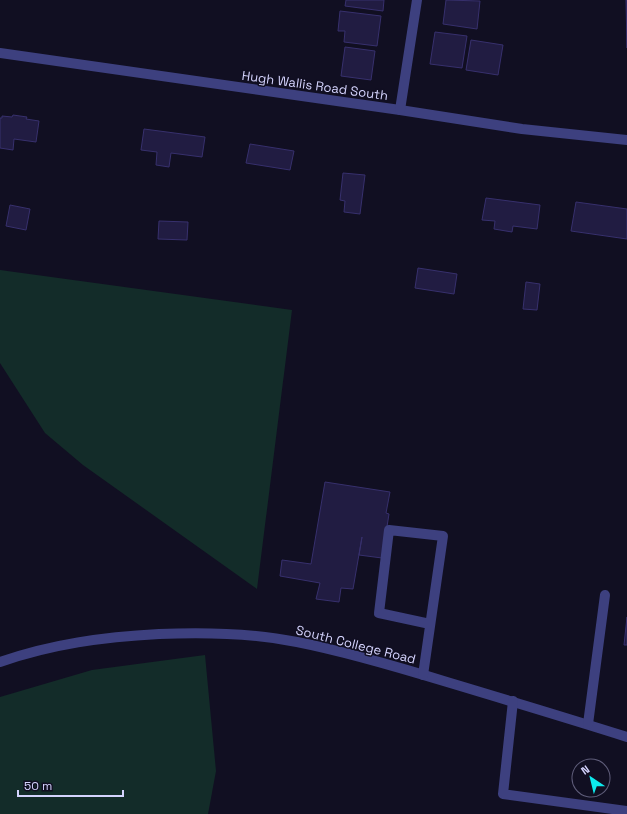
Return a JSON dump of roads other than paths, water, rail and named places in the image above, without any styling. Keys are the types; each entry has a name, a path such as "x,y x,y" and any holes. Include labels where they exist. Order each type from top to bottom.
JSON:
{"street":[{"path":"400,110 417,0"},
{"name":"Hugh Wallis Road South","path":"0,53 400,110 522,129 627,140"},
{"path":"423,675 443,536 389,530 379,613 430,624"},
{"path":"588,724 605,595"},
{"name":"South College Road","path":"0,662 51,646 83,640 143,635 190,633 244,635 296,641 345,652 513,701 627,737"},
{"path":"513,701 503,794 627,811"}]}
